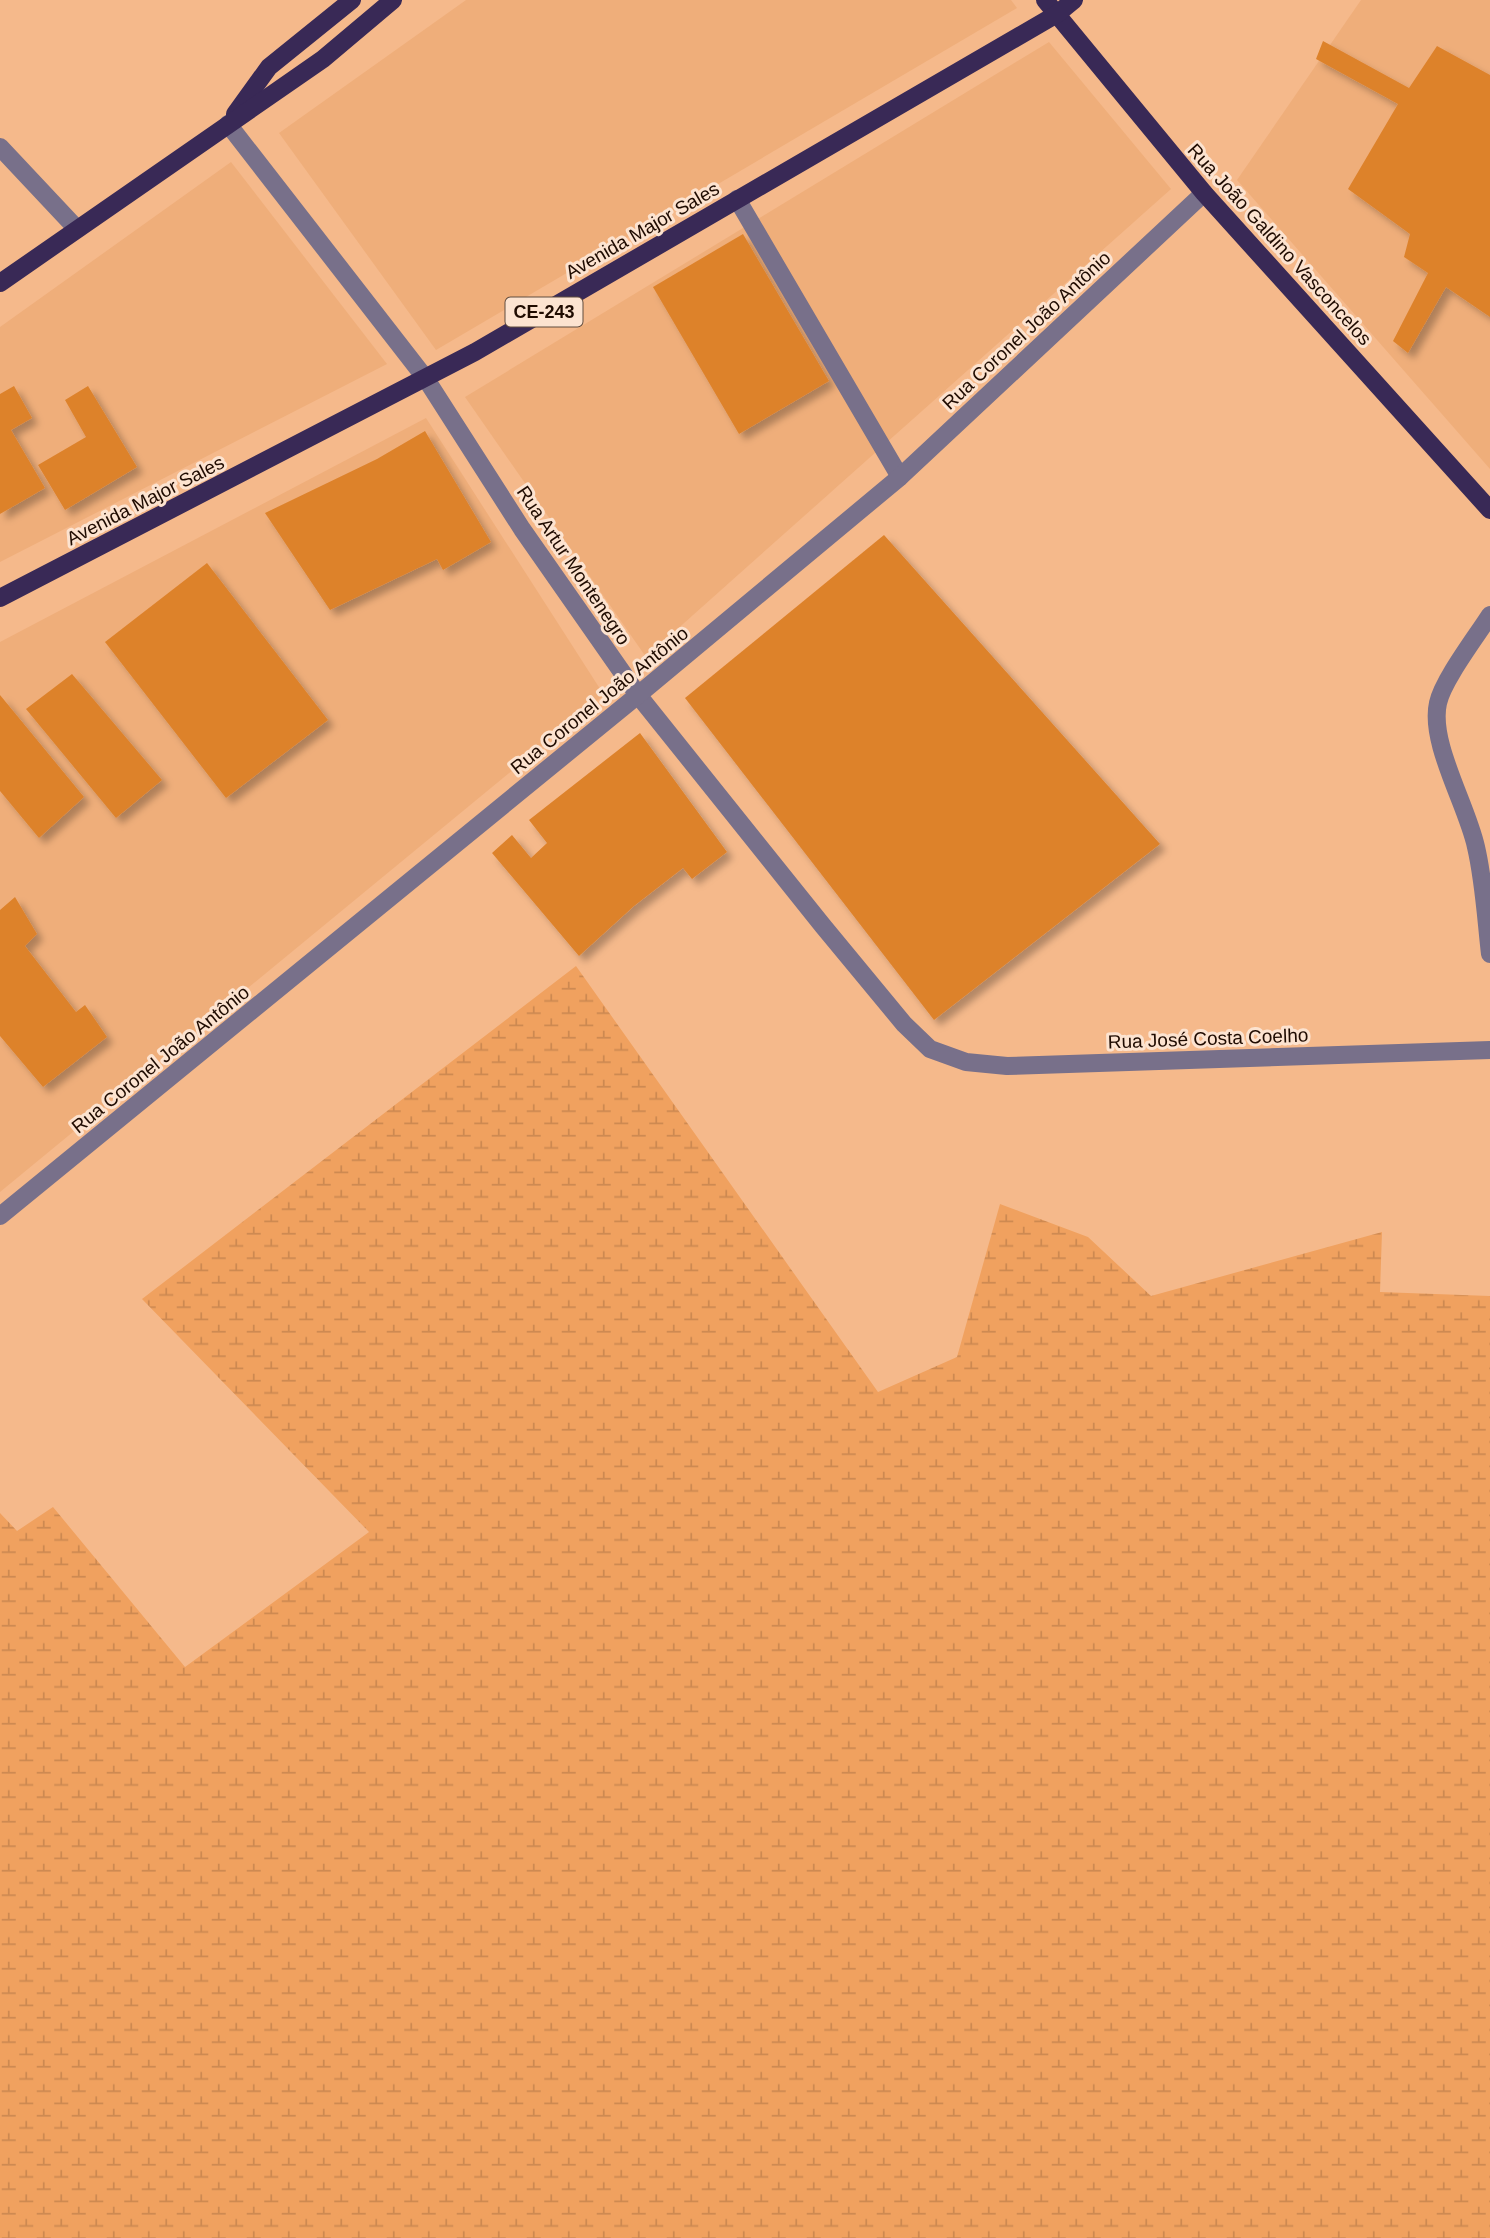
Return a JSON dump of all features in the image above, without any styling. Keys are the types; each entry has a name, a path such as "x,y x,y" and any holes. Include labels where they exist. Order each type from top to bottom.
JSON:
{"main road":[{"path":"228,124 269,67 352,0"},
{"path":"0,283 323,59 393,0"},
{"name":"Avenida Major Sales","path":"0,598 426,379 737,199 1051,7 1074,0"},
{"name":"Rua João Galdino Vasconcelos","path":"1051,7 1204,193 1490,510"}],"street":[{"name":"Rua Artur Montenegro","path":"228,124 426,379 522,529 638,695 823,926 904,1024 930,1049"},
{"path":"0,147 77,229"},
{"name":"Rua Coronel João Antônio","path":"0,1216 638,695 900,477 1204,193"},
{"path":"737,199 900,477"},
{"path":"1490,615 1438,699 1435,719 1440,743 1471,823 1490,954"},
{"name":"Rua José Costa Coelho","path":"930,1049 966,1062 1007,1066 1490,1050"}],"shaded area":[{"path":"466,0 1011,0 1017,8 436,350 279,133"},
{"path":"1361,0 1490,0 1490,469 1237,180"},
{"path":"1049,42 1171,189 646,657 465,397"},
{"path":"231,162 387,364 0,562 0,327"},
{"path":"426,418 604,695 0,1192 0,642"}],"green space":[{"path":"576,966 878,1392 957,1357 1000,1204 1088,1237 1151,1296 1382,1232 1380,1292 1490,1296 1490,2238 0,2238 0,1513 17,1531 53,1507 185,1667 369,1532 142,1299"}],"building":[{"path":"1323,41 1409,88 1437,46 1490,75 1490,317 1446,287 1408,353 1393,341 1428,273 1404,257 1410,234 1348,189 1398,104 1316,59"},
{"path":"743,234 829,381 739,434 653,287"},
{"path":"14,386 32,418 11,430 45,488 0,514 0,394"},
{"path":"88,386 137,467 65,510 38,465 86,437 65,400"},
{"path":"425,431 491,542 443,570 437,559 330,610 265,513 377,459"},
{"path":"884,535 1160,844 934,1020 685,698"},
{"path":"207,563 328,720 226,798 105,642"},
{"path":"72,674 162,780 116,818 26,709"},
{"path":"0,695 84,797 39,838 0,791"},
{"path":"640,733 727,852 692,879 683,868 634,906 579,956 492,853 512,835 531,858 547,843 529,820"},
{"path":"15,897 37,934 25,946 76,1012 85,1005 107,1037 43,1087 0,1036 0,910"}]}
